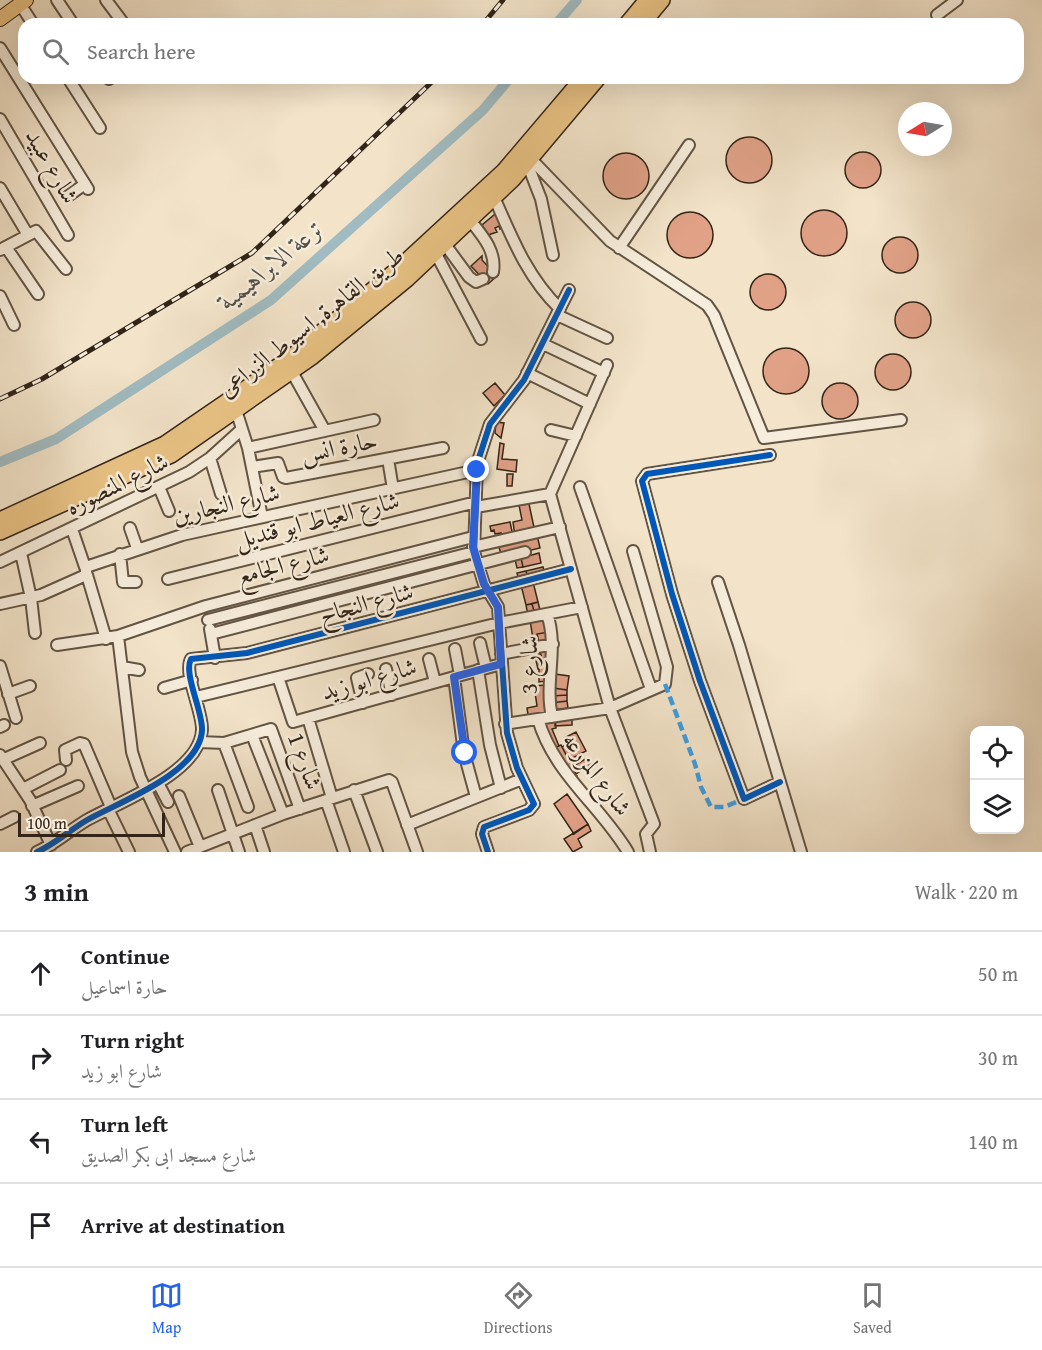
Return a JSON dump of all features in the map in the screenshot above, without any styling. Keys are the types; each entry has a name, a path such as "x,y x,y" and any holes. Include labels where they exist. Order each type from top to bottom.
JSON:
{"highway":[{"path":"632,18 647,0"},
{"path":"647,18 662,0"},
{"name":"طريق القاهرة, اسيوط الزراعى","path":"0,532 149,466 192,442 292,372 406,279 440,248 578,84"},
{"name":"طريق القاهرة, اسيوط الزراعى","path":"0,520 144,455 186,431 289,359 398,268 466,215 494,197 529,161 593,84"}],"main road":[{"path":"1,16 23,2"}],"street":[{"path":"57,0 69,18"},
{"path":"106,0 120,18"},
{"path":"938,15 957,0"},
{"path":"23,2 30,18"},
{"path":"0,48 18,77"},
{"path":"22,84 86,186 68,196"},
{"path":"72,84 100,128"},
{"name":"شارع عبيد","path":"0,119 68,235"},
{"path":"618,248 689,145"},
{"path":"529,161 618,248 707,305 714,315 764,438 901,420"},
{"path":"529,161 542,199 553,255"},
{"path":"0,188 28,235"},
{"path":"494,197 526,267 559,312 607,338"},
{"path":"466,215 490,247 495,261 493,272"},
{"path":"38,294 3,249 36,231 66,269"},
{"path":"440,248 469,277 476,282 483,279"},
{"path":"440,248 481,339"},
{"path":"488,852 482,834 484,827 529,810 533,801 511,751 505,724 497,603 488,590 477,564 473,545 479,450 490,424 527,373 569,290"},
{"path":"0,296 14,325"},
{"path":"543,344 605,369 550,494 610,708 654,824 646,834 650,852"},
{"path":"292,372 324,431"},
{"path":"527,373 590,404"},
{"path":"236,410 248,448 262,517"},
{"path":"248,448 374,420"},
{"name":"شارع المنصوره","path":"0,562 159,487 210,458 243,429"},
{"path":"551,430 576,436"},
{"name":"حارة انس","path":"252,467 278,463 285,478 443,448"},
{"path":"770,455 647,474 642,481 672,594 700,681 744,799 780,782"},
{"path":"210,458 221,494"},
{"path":"387,459 393,489"},
{"name":"شارع النجارين","path":"0,604 31,598 120,554 182,535 477,470"},
{"path":"159,487 169,512"},
{"path":"580,487 651,689"},
{"name":"شارع العياط ابو قنديل","path":"168,579 476,505 550,494"},
{"path":"208,620 473,545 560,527"},
{"path":"130,528 137,548"},
{"path":"72,529 106,639"},
{"name":"شارع الجامع","path":"57,645 106,639 206,608 473,545"},
{"path":"505,724 610,708 665,684 667,667 633,551"},
{"path":"211,634 525,552"},
{"path":"21,553 31,598 35,633"},
{"path":"120,554 122,580 136,582"},
{"name":"شارع النجاح","path":"192,680 190,660 247,653 571,569"},
{"path":"718,582 801,852"},
{"path":"196,698 499,623 582,607"},
{"path":"206,608 215,658"},
{"name":"شارع 3","path":"547,614 553,644 549,695 552,717"},
{"path":"118,636 129,717 130,746 146,789 175,852"},
{"path":"480,643 489,745 501,788"},
{"name":"شارع ابو زيد","path":"278,677 290,720 293,722 482,669 501,659 553,644"},
{"path":"455,649 465,753 476,797"},
{"path":"429,659 435,682"},
{"path":"0,666 5,693 16,718"},
{"path":"122,667 139,670"},
{"path":"386,669 392,694"},
{"path":"363,703 357,678 368,674"},
{"path":"37,852 110,808 158,783 183,763 200,742 202,722 192,680 164,688"},
{"path":"5,693 30,686"},
{"path":"308,718 344,852"},
{"name":"شارع المزرعه","path":"538,719 546,743 561,770 628,852"},
{"name":"شارع 1","path":"252,735 270,729 300,809"},
{"path":"200,742 224,743 252,735 283,814"},
{"path":"40,743 1,758 23,789 51,845"},
{"path":"66,760 64,751 80,743 84,744 129,852"},
{"path":"224,743 248,807"},
{"path":"23,789 60,770"},
{"path":"407,825 522,779"},
{"path":"187,852 207,847 283,814 387,780 392,782 417,852"},
{"path":"158,783 168,802"},
{"path":"32,806 78,786"},
{"path":"218,790 239,852"},
{"path":"354,790 377,852"},
{"path":"179,796 207,847"},
{"path":"0,824 14,818"},
{"path":"255,825 264,852"}],"building":[{"path":"754,137 766,143 771,151 771,169 766,177 758,182 744,183 732,177 727,169 726,155 732,143 740,138"},
{"path":"863,152 876,157 881,170 876,183 863,188 850,183 845,170 850,157"},
{"path":"631,153 643,159 648,167 648,185 643,193 635,198 621,199 609,193 604,185 603,171 609,159 617,154"},
{"path":"500,210 506,225 500,229 499,226 495,228 497,232 488,235 482,225"},
{"path":"829,210 841,216 846,224 846,242 841,250 833,255 819,256 811,253 804,246 801,228 804,220 811,213"},
{"path":"695,212 707,218 712,226 712,244 707,252 699,257 685,258 677,255 670,248 667,230 670,222 677,215"},
{"path":"900,237 913,242 918,255 913,268 900,273 887,268 882,255 887,242"},
{"path":"482,256 482,260 497,276 488,284 471,266"},
{"path":"768,274 781,279 786,292 781,305 768,310 755,305 750,292 755,279"},
{"path":"913,302 926,307 931,320 926,333 913,338 900,333 895,320 900,307"},
{"path":"791,348 803,354 808,362 808,380 803,388 795,393 781,394 769,388 764,380 763,366 769,354 777,349"},
{"path":"893,354 906,359 911,372 906,385 893,390 880,385 875,372 880,359"},
{"path":"495,383 505,395 494,406 483,393"},
{"path":"840,383 853,388 858,401 853,414 840,419 827,414 822,401 827,388"},
{"path":"496,422 504,423 501,438 495,433"},
{"path":"500,443 504,444 502,459 517,460 516,472 497,469"},
{"path":"507,474 513,474 512,486 507,486"},
{"path":"529,504 535,532 515,536 513,522 522,520 519,505"},
{"path":"510,522 513,536 501,538 501,533 495,534 494,530 491,531 490,526"},
{"path":"537,535 540,548 502,557 498,544"},
{"path":"539,553 541,563 523,567 521,558"},
{"path":"521,558 523,567 517,568 515,559"},
{"path":"543,567 545,575 528,578 526,571"},
{"path":"526,571 528,578 519,580 517,573"},
{"path":"533,582 538,602 526,605 521,585"},
{"path":"538,602 541,614 535,615 532,604"},
{"path":"532,604 535,615 528,616 526,605"},
{"path":"546,619 549,632 537,634 538,638 533,639 530,620"},
{"path":"548,632 550,644 540,646 537,634"},
{"path":"550,649 552,657 542,659 540,651"},
{"path":"534,652 539,652 539,669 538,669"},
{"path":"554,659 552,680 539,682 539,662"},
{"path":"555,674 569,676 567,690 553,688"},
{"path":"545,685 550,717 529,721 527,708 537,706 534,686"},
{"path":"553,688 567,690 567,695 552,696"},
{"path":"567,695 567,701 551,703 552,696"},
{"path":"567,701 568,708 552,710 551,703"},
{"path":"572,716 572,725 555,726 555,719"},
{"path":"555,719 556,728 552,729 559,746 551,749 540,722"},
{"path":"576,732 586,751 569,760 562,747 567,744 564,738"},
{"path":"561,745 577,776 567,781 551,749"},
{"path":"587,758 591,764 576,774 572,767"},
{"path":"567,794 588,824 574,834 554,804"},
{"path":"588,824 591,831 578,839 582,847 573,852 564,839"}],"waterway":[{"name":"ترعة الابراهيمية","path":"561,18 577,0"},
{"name":"ترعة الابراهيمية","path":"0,462 56,439 271,300 483,110 505,84"}],"railway":[{"path":"488,18 503,0"},
{"path":"0,399 42,379 252,253 430,84"}],"marked path":[{"path":"665,684 695,764 701,787 711,807 724,807 744,799"}],"cycle path":[{"path":"488,852 482,834 484,827 529,810 534,804 517,768 507,733 498,607 484,584 474,552 477,464 490,424 524,380 569,290"},
{"path":"770,455 647,474 642,481 672,594 700,681 744,799 780,782"},
{"path":"37,852 87,820 156,784 188,760 198,745 202,730 200,713 189,673 191,659 247,653 571,569"}],"route":[{"path":"465,753 454,677 501,664 499,611 495,598 484,584 473,547 477,470"}]}
